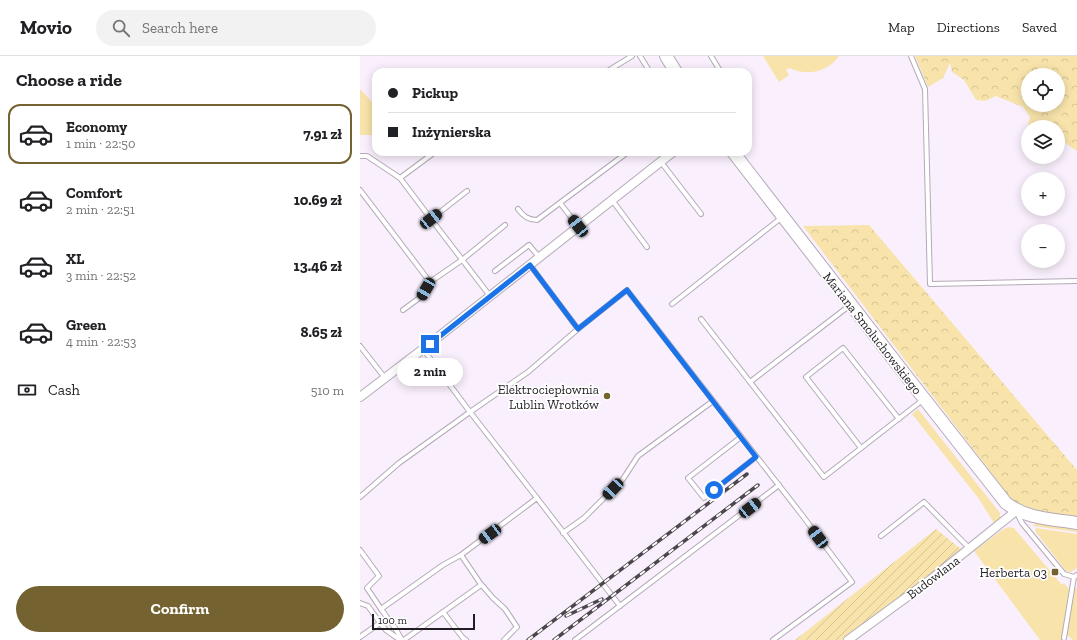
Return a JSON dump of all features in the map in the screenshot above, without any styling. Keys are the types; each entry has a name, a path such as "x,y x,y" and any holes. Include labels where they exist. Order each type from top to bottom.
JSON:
{"street":[{"path":"666,56 674,68"},
{"path":"360,397 490,297 668,156"},
{"name":"Mariana Smoluchowskiego","path":"736,156 924,399 1006,503 1016,511"},
{"path":"1016,511 1029,516 1077,523"},
{"name":"Budowlana","path":"848,640 970,549 1016,511"}],"lane":[{"path":"612,68 632,56"},
{"path":"640,56 648,68"},
{"path":"711,56 719,68"},
{"path":"911,56 925,89 930,284 1077,281"},
{"path":"360,156 367,156 400,178 490,297"},
{"path":"400,178 430,156"},
{"path":"518,209 530,220 537,220 623,156"},
{"path":"661,162 700,214"},
{"path":"360,190 430,282"},
{"path":"431,219 467,191"},
{"path":"612,200 647,247"},
{"path":"560,203 578,226"},
{"path":"672,304 783,216"},
{"path":"403,310 422,296 430,282 462,260 505,225"},
{"path":"495,271 529,245 539,257"},
{"path":"530,265 578,329"},
{"path":"360,497 399,463 528,372 578,329 627,290 779,485 852,582 773,640"},
{"path":"750,382 851,304"},
{"path":"701,319 824,477 924,399"},
{"path":"360,346 384,378"},
{"path":"861,448 806,377 843,348 898,419"},
{"path":"423,349 620,606"},
{"path":"563,533 584,518 603,499 622,479 638,456 713,401"},
{"path":"741,437 688,478 704,498 756,457"},
{"path":"575,640 779,485"},
{"path":"381,609 443,565 461,555 536,498"},
{"path":"881,536 924,502 970,549"},
{"path":"1016,511 1022,523 1064,574 1076,576 1064,638"},
{"path":"360,550 379,576 367,588 402,640"},
{"path":"461,555 481,585 505,609 517,627 504,640"},
{"path":"402,640 481,585"},
{"path":"360,603 368,606 386,630 402,640"},
{"path":"443,612 466,640"},
{"path":"360,638 380,623"}],"green space":[{"path":"763,56 839,56 829,66 816,71 803,72 789,68 786,70 789,75 779,82"},
{"path":"915,56 1077,56 1077,151 1065,143 1065,120 1029,120 1030,117 1026,112 1065,112 1065,68 1021,68 1021,106 996,96 985,101 976,100 964,80 952,72 950,63 943,78 928,87"},
{"path":"360,89 372,102 372,135 360,135"},
{"path":"869,225 1077,470 1077,518 1051,515 1028,509 1012,500 803,226"},
{"path":"918,409 1000,513 1000,518 994,523 979,499 912,414"},
{"path":"1037,521 1077,526 1077,532 1033,526"},
{"path":"1008,527 1014,528 1062,585 1064,583 1069,589 1062,640 1040,640 974,551"},
{"path":"1036,528 1077,534 1077,568 1071,572 1066,571 1035,531"},
{"path":"936,529 962,550 842,640 795,640"},
{"path":"1075,587 1077,589 1077,640 1073,640 1066,634"}],"railway":[{"path":"528,640 747,474"},
{"path":"554,640 758,485"},
{"path":"566,616 602,599"}],"place":[{"name":"Elektrociepłownia Lublin Wrotków","path":"607,396"},
{"name":"Herberta 03","path":"1055,572"}],"route":[{"path":"430,344 530,265 578,329 627,290 756,457 714,490"}]}
